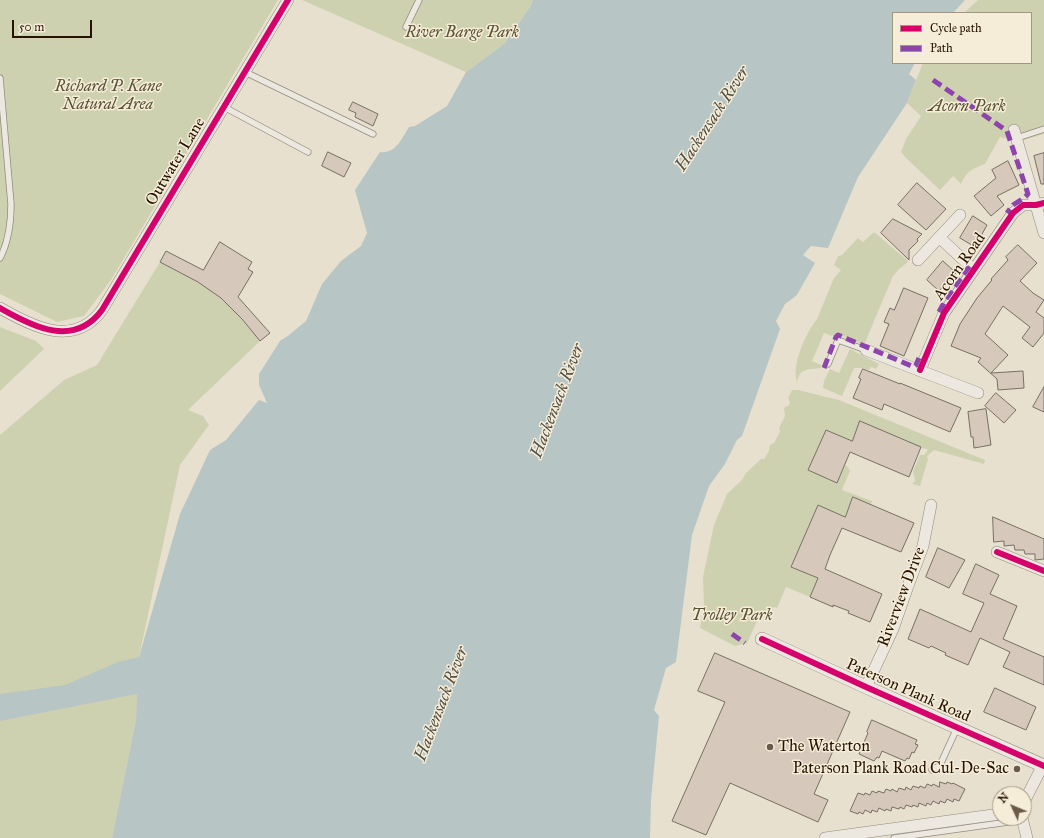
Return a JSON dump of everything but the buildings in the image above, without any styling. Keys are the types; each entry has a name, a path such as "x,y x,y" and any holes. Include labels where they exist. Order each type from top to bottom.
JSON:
{"street":[{"name":"Outwater Lane","path":"0,308 33,325 49,330 65,331 78,329 94,320 102,310 288,0"},
{"path":"1015,134 1040,204 1044,233"},
{"name":"Acorn Road","path":"920,370 944,313 1013,213 1023,205 1040,204"},
{"path":"918,260 960,215"},
{"path":"939,237 973,269"},
{"path":"866,350 978,393"},
{"name":"Riverview Drive","path":"866,688 893,629 922,546 931,505"},
{"path":"997,552 1044,571"},
{"name":"Paterson Plank Road","path":"762,639 866,688 1043,766"},
{"path":"1032,787 1043,766"},
{"path":"831,838 992,815"},
{"path":"1024,826 1027,838"}],"lane":[{"path":"406,27 419,0"},
{"path":"245,72 373,134"},
{"path":"0,78 11,204 11,225 3,253 0,258"},
{"path":"224,107 308,152"},
{"path":"1015,134 1044,129"},
{"path":"828,364 838,340 866,350"},
{"path":"932,770 940,765 957,728"},
{"path":"894,838 992,824"}],"green space":[{"name":"Richard P. Kane Natural Area","path":"0,0 278,0 111,280 84,316 57,322 0,294"},
{"name":"River Barge Park","path":"302,0 533,0 530,7 504,44 466,72"},
{"name":"Acorn Park","path":"978,0 1044,0 1044,134 1021,141 1019,135 1009,139 1000,137 985,164 970,171 965,176 961,184 953,176 940,190 901,152 906,139 921,116 907,103 923,64 1032,64 1032,12 965,12"},
{"path":"874,232 908,262 893,276 864,345 838,334 832,336 824,333 812,361 821,365 821,368 806,370 800,374 797,382 796,367 804,341 817,319 834,278 841,270 834,265 838,256 842,255 858,238 863,242"},
{"path":"160,262 208,288 216,294 237,314 260,341 188,410 203,416 209,425 180,465 139,657 136,719 112,838 0,838 0,435 64,380 97,365"},
{"path":"0,327 36,341 44,349 0,391"},
{"path":"850,349 879,364 876,369 871,367 869,370 854,368 842,396 823,388 824,381 830,369 839,373"},
{"name":"Trolley Park","path":"792,390 798,390 839,400 985,460 984,464 934,450 927,456 928,459 920,486 912,484 915,481 913,471 920,455 924,455 928,450 860,422 852,441 826,430 809,470 837,483 845,465 850,471 842,490 872,501 871,505 853,497 845,517 818,506 791,567 818,578 810,597 786,587 777,608 774,607 760,615 747,643 735,646 700,628 704,607 703,577 714,525 727,494 742,480 746,473 761,459 764,459 769,451 770,445 774,443 780,432 779,428 785,416 784,408 789,405 790,402 788,398"}],"water":[{"name":"Hackensack River","path":"533,0 965,0 954,12 892,12 892,64 914,64 909,74 916,80 907,103 858,177 828,248 811,246 803,255 815,263 797,295 785,304 776,321 780,329 742,436 737,440 725,464 709,486 692,535 676,662 666,668 654,710 659,716 651,800 650,838 112,838 136,719 137,694 0,721 0,694 65,685 118,662 139,657 180,514 210,450 226,440 259,400 267,403 259,385 259,374 280,341 306,321 322,284 341,261 361,246 367,233 355,190 380,152 386,152 394,148 409,127 415,126 447,106 466,72 504,44 530,7"}],"marked path":[{"path":"933,80 1007,131 1028,194 1013,205 1007,213"},
{"path":"939,312 946,299 971,264"},
{"path":"824,368 838,335 914,367 919,358"},
{"path":"732,634 745,643"}],"cycle path":[{"path":"0,308 26,322 53,330 66,331 79,328 91,322 102,310 288,0"},
{"path":"920,370 944,313 1013,213 1023,205 1036,205 1044,203"},
{"path":"997,552 1044,571"},
{"path":"762,639 1044,766"}],"place":[{"name":"The Waterton","path":"770,747"},
{"name":"Paterson Plank Road Cul-De-Sac","path":"1017,769"}]}
